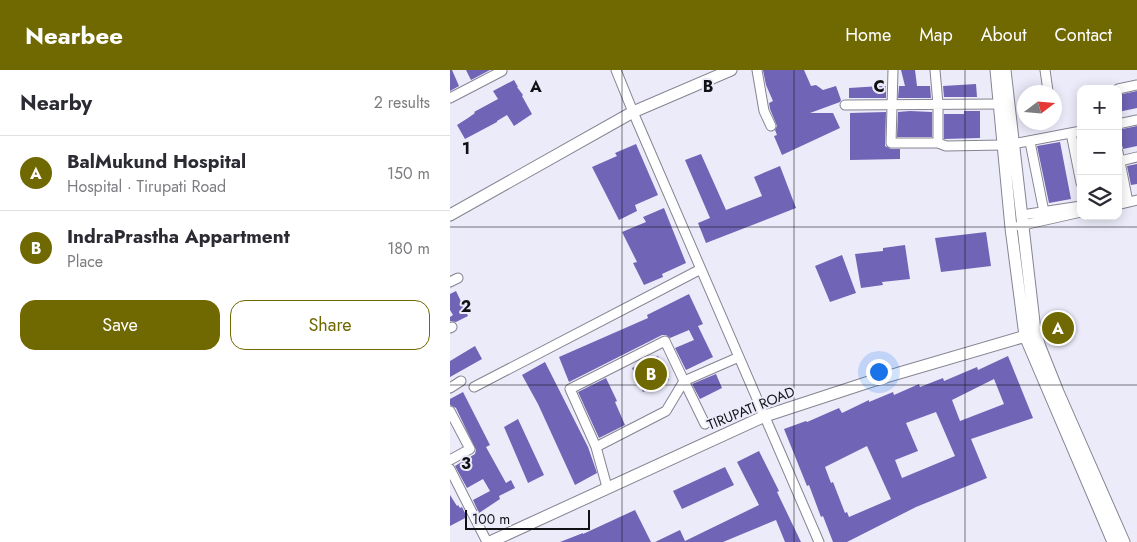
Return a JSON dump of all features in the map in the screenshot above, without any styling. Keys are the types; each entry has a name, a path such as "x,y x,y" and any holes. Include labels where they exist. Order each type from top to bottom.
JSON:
{"street":[{"path":"616,70 819,542"},
{"path":"758,70 764,111 771,126"},
{"path":"893,70 891,143 938,143 946,146 1008,144 1030,142 1077,132"},
{"path":"935,70 938,104 938,143"},
{"path":"996,70 999,104 1008,144 1019,222 1030,334 1113,542"},
{"path":"1005,70 1008,144 1019,222"},
{"path":"1045,70 1047,85"},
{"path":"450,98 502,71"},
{"path":"450,215 633,112 725,71"},
{"path":"1122,88 1137,85"},
{"path":"846,105 999,104"},
{"path":"1122,123 1137,120"},
{"path":"1071,133 1079,175"},
{"path":"1030,142 1044,212"},
{"path":"1122,156 1137,157"},
{"path":"1121,175 1123,198 1137,194"},
{"path":"1122,203 1137,200"},
{"path":"1019,222 1044,212 1077,207"},
{"path":"1019,222 1077,213"},
{"path":"474,387 701,269"},
{"path":"1030,334 1058,392 1124,542"},
{"name":"TIRUPATI ROAD","path":"488,542 765,416 872,381 1030,334"},
{"path":"607,487 596,447 570,389 665,341 705,424"},
{"path":"596,447 666,411 684,381 740,357"},
{"path":"450,388 461,381"},
{"path":"450,411 470,449 450,460"},
{"path":"450,469 488,542"}],"building":[{"path":"450,70 452,70 459,86 450,91"},
{"path":"466,70 490,70 471,80"},
{"path":"763,70 804,70 811,86 816,85 823,90 836,86 840,102 810,113 833,113 840,128 782,155 774,136 777,135 775,130 777,126 769,103 773,101 766,85"},
{"path":"901,70 915,70 917,86 930,86 931,98 898,98 899,86 905,86"},
{"path":"514,80 532,114 514,126 507,115 465,139 457,125 474,112 498,99 493,91"},
{"path":"976,84 977,97 944,97 943,86"},
{"path":"886,86 886,98 849,98 849,88"},
{"path":"1137,91 1137,108 1122,111 1122,94"},
{"path":"964,111 980,111 980,138 944,139 944,114 964,114"},
{"path":"886,112 885,146 891,149 900,149 900,159 850,160 850,113"},
{"path":"898,112 932,112 932,137 897,137"},
{"path":"1137,126 1137,146 1123,149 1122,129"},
{"path":"1060,142 1071,199 1049,203 1037,146"},
{"path":"636,144 658,195 635,205 637,211 619,220 592,167 617,156 615,153"},
{"path":"701,154 726,210 762,196 754,177 780,166 796,208 706,243 698,223 710,218 685,160"},
{"path":"1137,164 1137,184 1131,185 1127,166"},
{"path":"664,208 686,263 662,274 663,277 644,285 633,263 637,262 622,232 646,222 643,217"},
{"path":"986,232 991,266 941,272 935,238"},
{"path":"905,245 910,279 882,282 883,285 861,288 855,254 883,251 883,248"},
{"path":"842,255 856,293 830,302 815,266"},
{"path":"456,291 468,316 456,322 450,321 450,317 453,315 450,310 450,294"},
{"path":"689,294 703,324 698,326 713,357 686,370 675,348 694,340 689,330 670,338 662,335 569,382 559,357 648,318 647,315"},
{"path":"475,346 482,359 450,377 450,361"},
{"path":"658,356 669,380 643,392 632,368"},
{"path":"1008,356 1033,418 971,439 987,478 916,507 847,542 833,542 809,485 807,486 784,429 807,422 839,408 842,413 869,400 869,402 893,392 894,395 919,384 920,387 943,378 944,381 977,367 978,370","holes":["994,379 1004,404 960,421 952,400","936,412 955,456 902,478 895,460 918,451 906,423","867,446 891,499 849,517 847,512 845,513 825,467"]},
{"path":"545,362 588,447 597,473 575,485 538,404 522,375"},
{"path":"716,374 722,388 700,399 692,384"},
{"path":"606,378 617,401 615,402 625,425 599,438 578,392"},
{"path":"463,392 490,445 486,447 506,483 511,480 515,488 499,496 500,499 479,513 473,500 490,491 483,479 467,488 455,466 475,454 476,450 456,408 450,405 450,399"},
{"path":"518,419 544,475 528,483 504,427"},
{"path":"759,451 801,542 785,542 776,520 723,542 655,542 680,530 685,541 759,505 737,462"},
{"path":"725,467 734,485 682,509 673,491"},
{"path":"450,495 457,506 462,507 467,517 450,526"},
{"path":"635,510 651,542 560,542 583,534"}],"place":[{"name":"BalMukund Hospital","path":"1058,328"},
{"name":"IndraPrastha Appartment","path":"651,374"}]}
